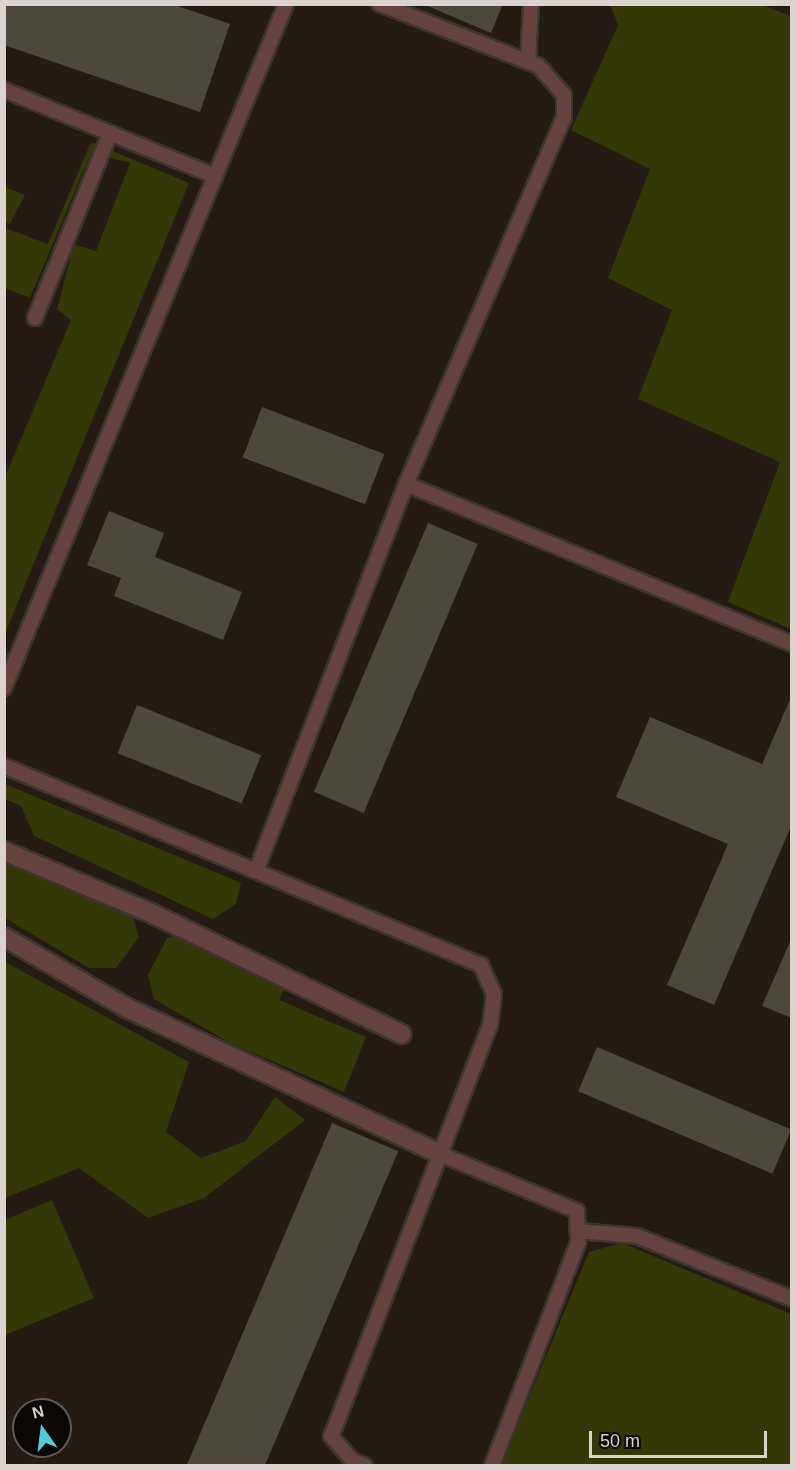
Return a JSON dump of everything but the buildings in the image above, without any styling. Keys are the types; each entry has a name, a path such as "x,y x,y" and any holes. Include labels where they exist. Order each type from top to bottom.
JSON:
{"street":[{"path":"4,851 153,914 401,1034"},
{"path":"4,937 125,1007 440,1154"}],"lane":[{"path":"4,688 286,4"},
{"path":"256,871 406,483 564,118 564,95 539,66 380,4"},
{"path":"528,63 531,4"},
{"path":"4,90 215,176"},
{"path":"35,318 110,133"},
{"path":"406,483 792,644"},
{"path":"4,765 481,965 494,994 490,1025 331,1436 352,1460 365,1466"},
{"path":"440,1154 577,1210 578,1243 492,1466"},
{"path":"578,1231 637,1236 792,1299"}],"green space":[{"path":"610,5 761,5 791,16 791,629 728,602 780,462 638,399 672,310 608,278 650,169 571,130 618,25"},
{"path":"91,142 189,183 5,634 5,477 71,320 57,309 74,244 96,251 130,163 91,153 30,298 5,288 5,228 48,244"},
{"path":"5,187 25,195 10,224 5,222"},
{"path":"5,784 241,883 236,904 213,919 34,836 21,806 5,799"},
{"path":"5,859 132,914 139,937 116,968 89,968 5,918"},
{"path":"180,935 285,987 279,1000 366,1037 344,1092 230,1043 154,999 148,975 167,938"},
{"path":"5,962 189,1062 166,1132 201,1158 246,1141 275,1097 305,1120 204,1198 148,1218 79,1168 5,1198"},
{"path":"52,1200 94,1298 5,1335 5,1220"},
{"path":"622,1243 791,1314 791,1465 501,1465 589,1252"}]}
